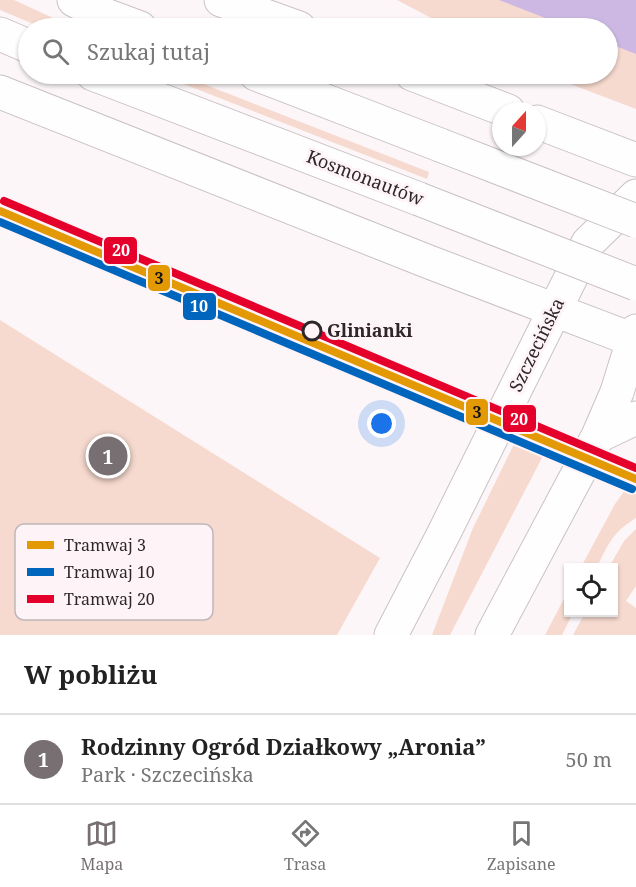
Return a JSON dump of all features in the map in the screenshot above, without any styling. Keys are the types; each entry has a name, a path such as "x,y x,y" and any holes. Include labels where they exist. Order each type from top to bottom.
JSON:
{"main road":[{"path":"74,0 113,18"},
{"path":"221,0 271,18"},
{"path":"0,34 18,42"},
{"name":"Kosmonautów","path":"119,84 636,284"},
{"path":"282,84 636,221"},
{"path":"438,84 492,105"},
{"path":"0,92 554,310 635,337 617,392 598,436 492,635"},
{"path":"546,125 636,160"},
{"name":"Szczecińska","path":"391,635 588,243 636,196"},
{"path":"598,436 636,418"}],"shaded area":[{"path":"0,0 14,0 53,18 19,18 0,10"},
{"path":"397,0 636,0 636,109 570,84 618,84 618,18 431,18"},
{"path":"499,0 636,0 636,54 618,47 618,18 545,18"},
{"path":"184,84 204,84 429,172 427,179"},
{"path":"0,320 380,558 337,635 0,635"},
{"path":"518,441 544,454 450,635 432,635 473,528 515,442"},
{"path":"627,487 636,490 636,518 612,539 599,563 583,563 615,504"},
{"path":"636,529 636,586 626,601 636,608 636,635 573,635 583,617 618,617 618,563 611,563 624,541"},
{"path":"564,599 564,617 571,617 562,635 545,635"}],"tram line":[{"name":"20","path":"4,201 636,468"},
{"name":"3","path":"0,211 636,479"},
{"name":"10","path":"0,222 632,489"}],"place":[{"name":"Glinianki","path":"312,331"},
{"name":"Rodzinny Ogród Działkowy „Aronia”","path":"108,456"}]}
